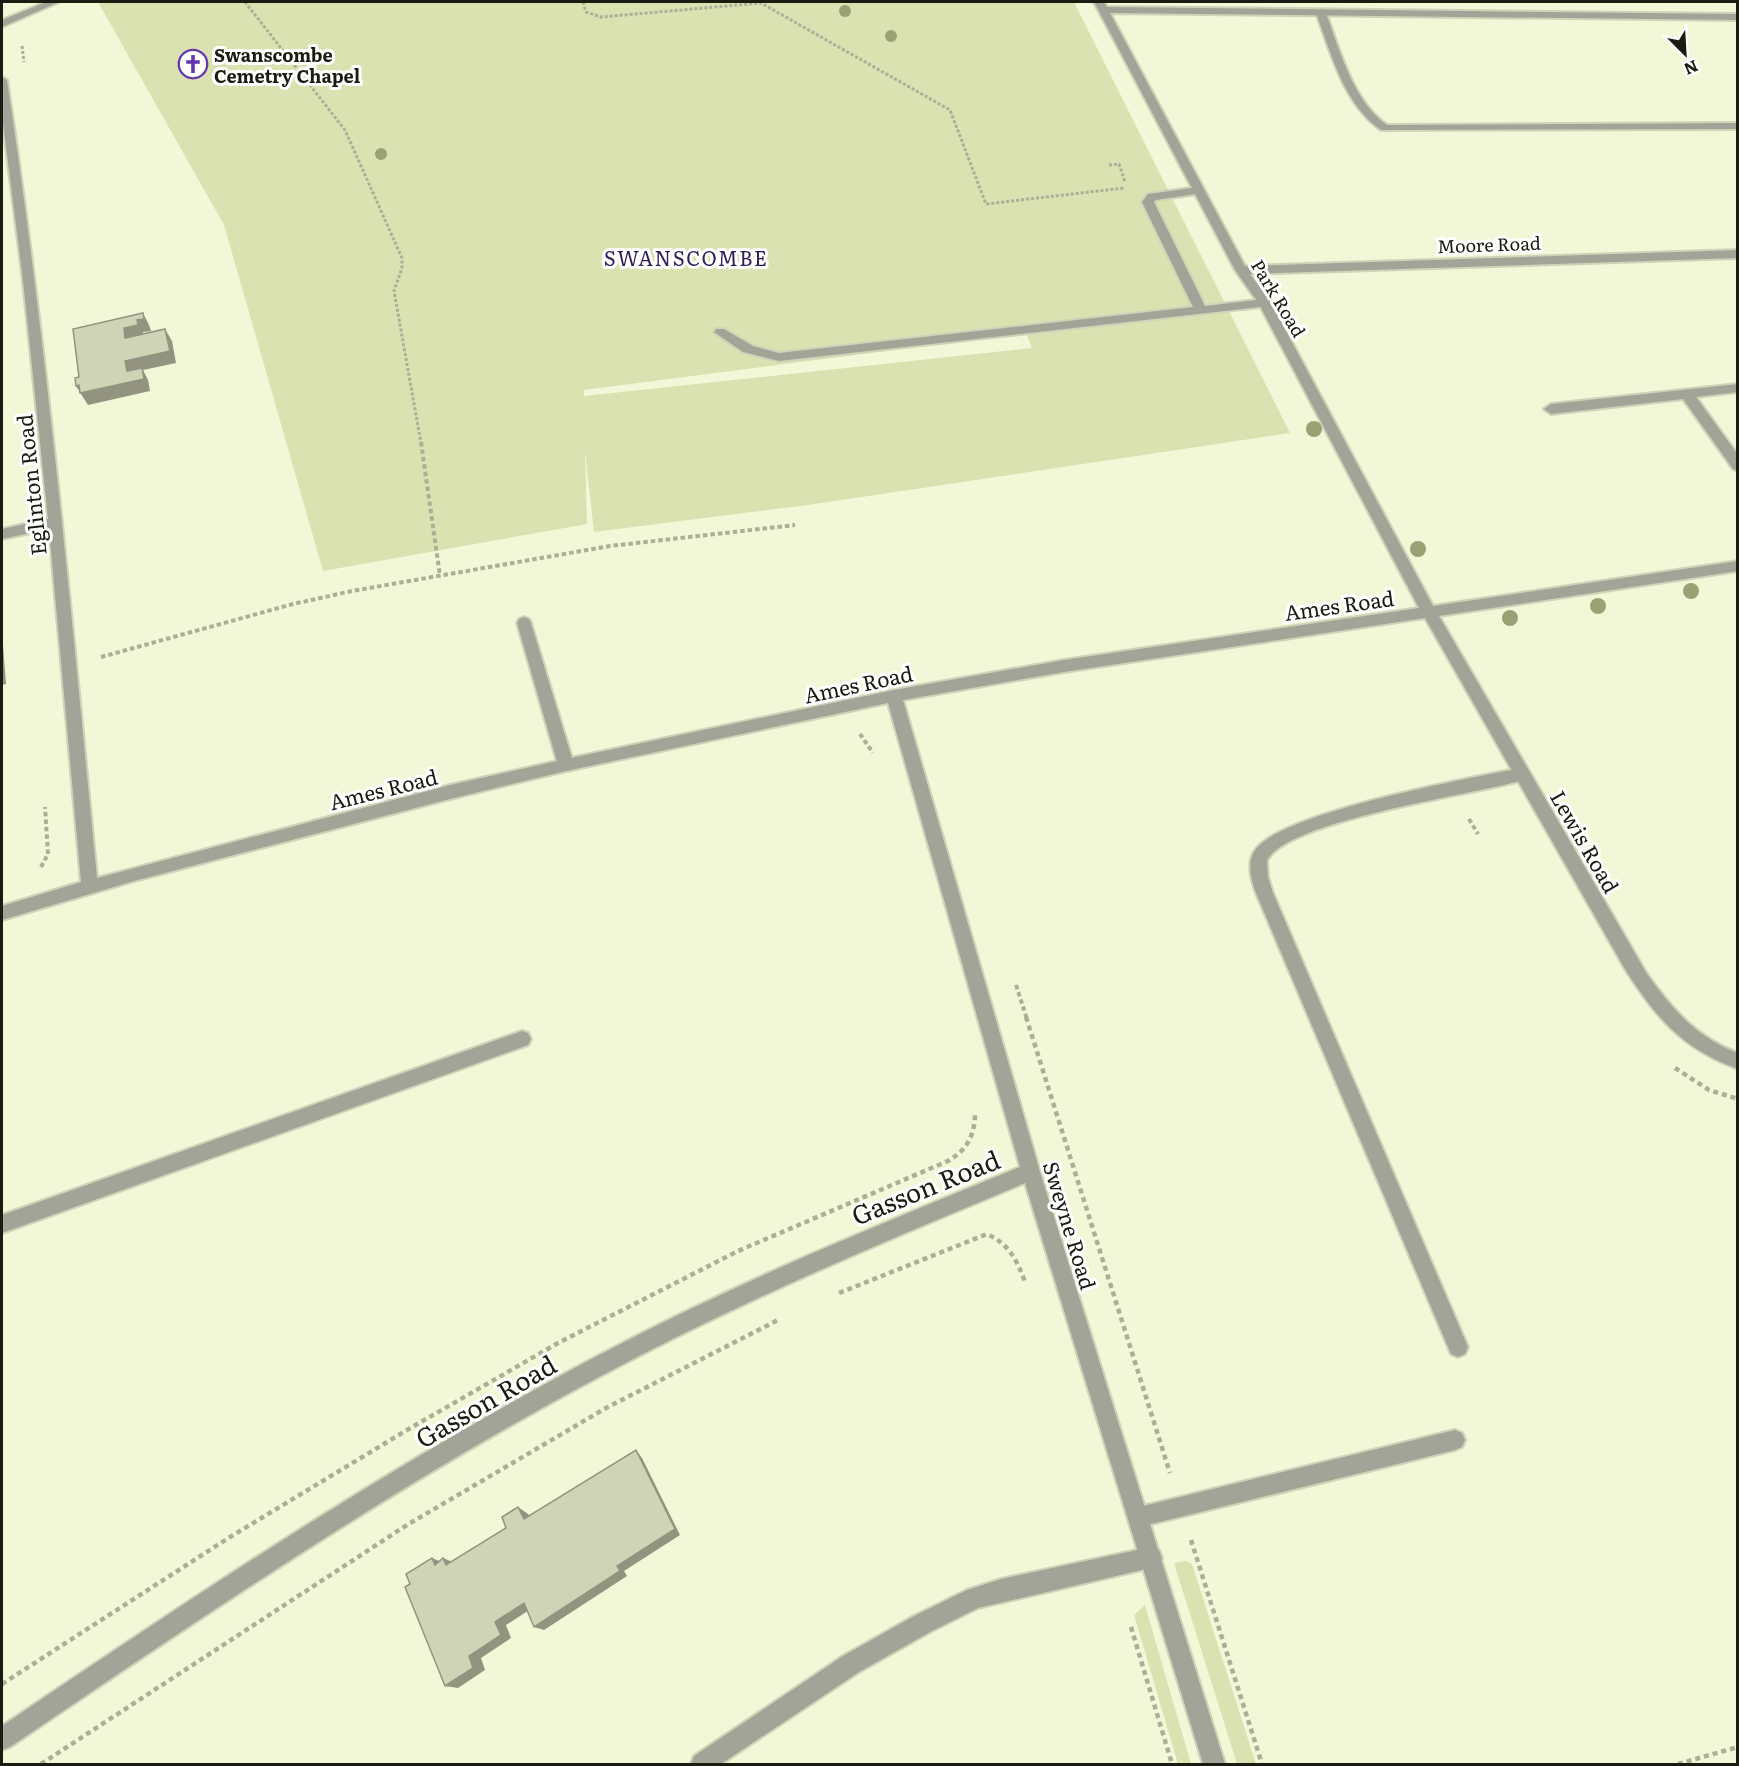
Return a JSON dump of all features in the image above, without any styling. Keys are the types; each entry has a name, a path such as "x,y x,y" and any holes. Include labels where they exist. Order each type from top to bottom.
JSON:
{"street":[{"path":"2,24 54,2"},
{"path":"1101,6 1321,13 1737,16"},
{"name":"Park Road","path":"1101,6 1241,270 1265,303 1429,612"},
{"path":"1321,13 1348,82 1373,123 1385,128 1413,130 1737,126"},
{"name":"Eglinton Road","path":"2,80 22,224 55,523 90,886"},
{"path":"1199,191 1152,196 1148,202 1201,310"},
{"name":"Moore Road","path":"1241,270 1737,254"},
{"path":"720,332 747,350 763,356 779,357 1265,303"},
{"path":"1551,409 1737,388"},
{"path":"1688,394 1737,466"},
{"path":"2,534 55,523"},
{"name":"Ames Road","path":"2,913 90,886 439,795 566,765 894,696 1064,666 1737,566"},
{"name":"Lewis Road","path":"1429,612 1652,997 1676,1024 1693,1038 1713,1052 1737,1061"},
{"path":"524,624 566,765"},
{"name":"Sweyne Road","path":"894,696 1031,1172 1214,1764"},
{"path":"1458,1347 1274,915 1260,880 1258,865 1260,856 1267,846 1311,827 1406,799 1521,774"},
{"path":"2,1224 522,1039"},
{"name":"Gasson Road","path":"2,1739 209,1600 401,1479 547,1394 733,1298 859,1242 1031,1172"},
{"path":"1139,1517 1455,1440"},
{"path":"702,1764 851,1664 922,1624 975,1598 1001,1590 1151,1558"}],"path":[{"path":"245,2 345,130 402,258 402,268 394,291 423,459 440,576"},
{"path":"583,2 586,12 601,17 761,3 950,110 986,204 1128,188"},
{"path":"21,41 25,68"},
{"path":"98,658 303,602 610,546 795,525"},
{"path":"854,730 866,740 876,761"},
{"path":"34,873 46,861 48,854 45,798"},
{"path":"1013,977 1262,1764"},
{"path":"1670,1064 1708,1090 1737,1099"},
{"path":"2,1684 68,1639 327,1478 440,1409 578,1332 714,1262 928,1171 962,1154 969,1146 974,1134 975,1104"},
{"path":"838,1293 987,1234 1003,1241 1008,1246 1019,1265 1029,1292"},
{"path":"41,1764 408,1525 606,1408 784,1318"},
{"path":"1129,1621 1172,1764"},
{"path":"1678,1764 1737,1747"}],"green space":[{"path":"98,2 1074,2 1290,433 808,505 594,532 585,451 587,524 323,571 224,225","holes":["1026,333 1032,348 584,396 584,390"]},
{"path":"1186,1561 1192,1564 1256,1764 1237,1764 1174,1563"},
{"path":"1145,1605 1191,1764 1178,1764 1134,1615"}],"building":[{"path":"143,313 144,319 137,320 138,325 124,328 125,338 165,329 170,351 125,361 127,371 142,368 144,379 80,393 75,378 79,377 73,329"},
{"path":"636,1450 675,1529 617,1566 620,1571 534,1627 524,1603 495,1622 501,1635 469,1656 473,1668 445,1686 405,1587 410,1584 406,1574 432,1558 435,1565 443,1558 446,1565 506,1528 502,1517 518,1507 524,1519"}],"place":[{"name":"Swanscombe Cemetry Chapel","path":"193,64"}],"district":[{"name":"SWANSCOMBE","path":"686,257"}]}
